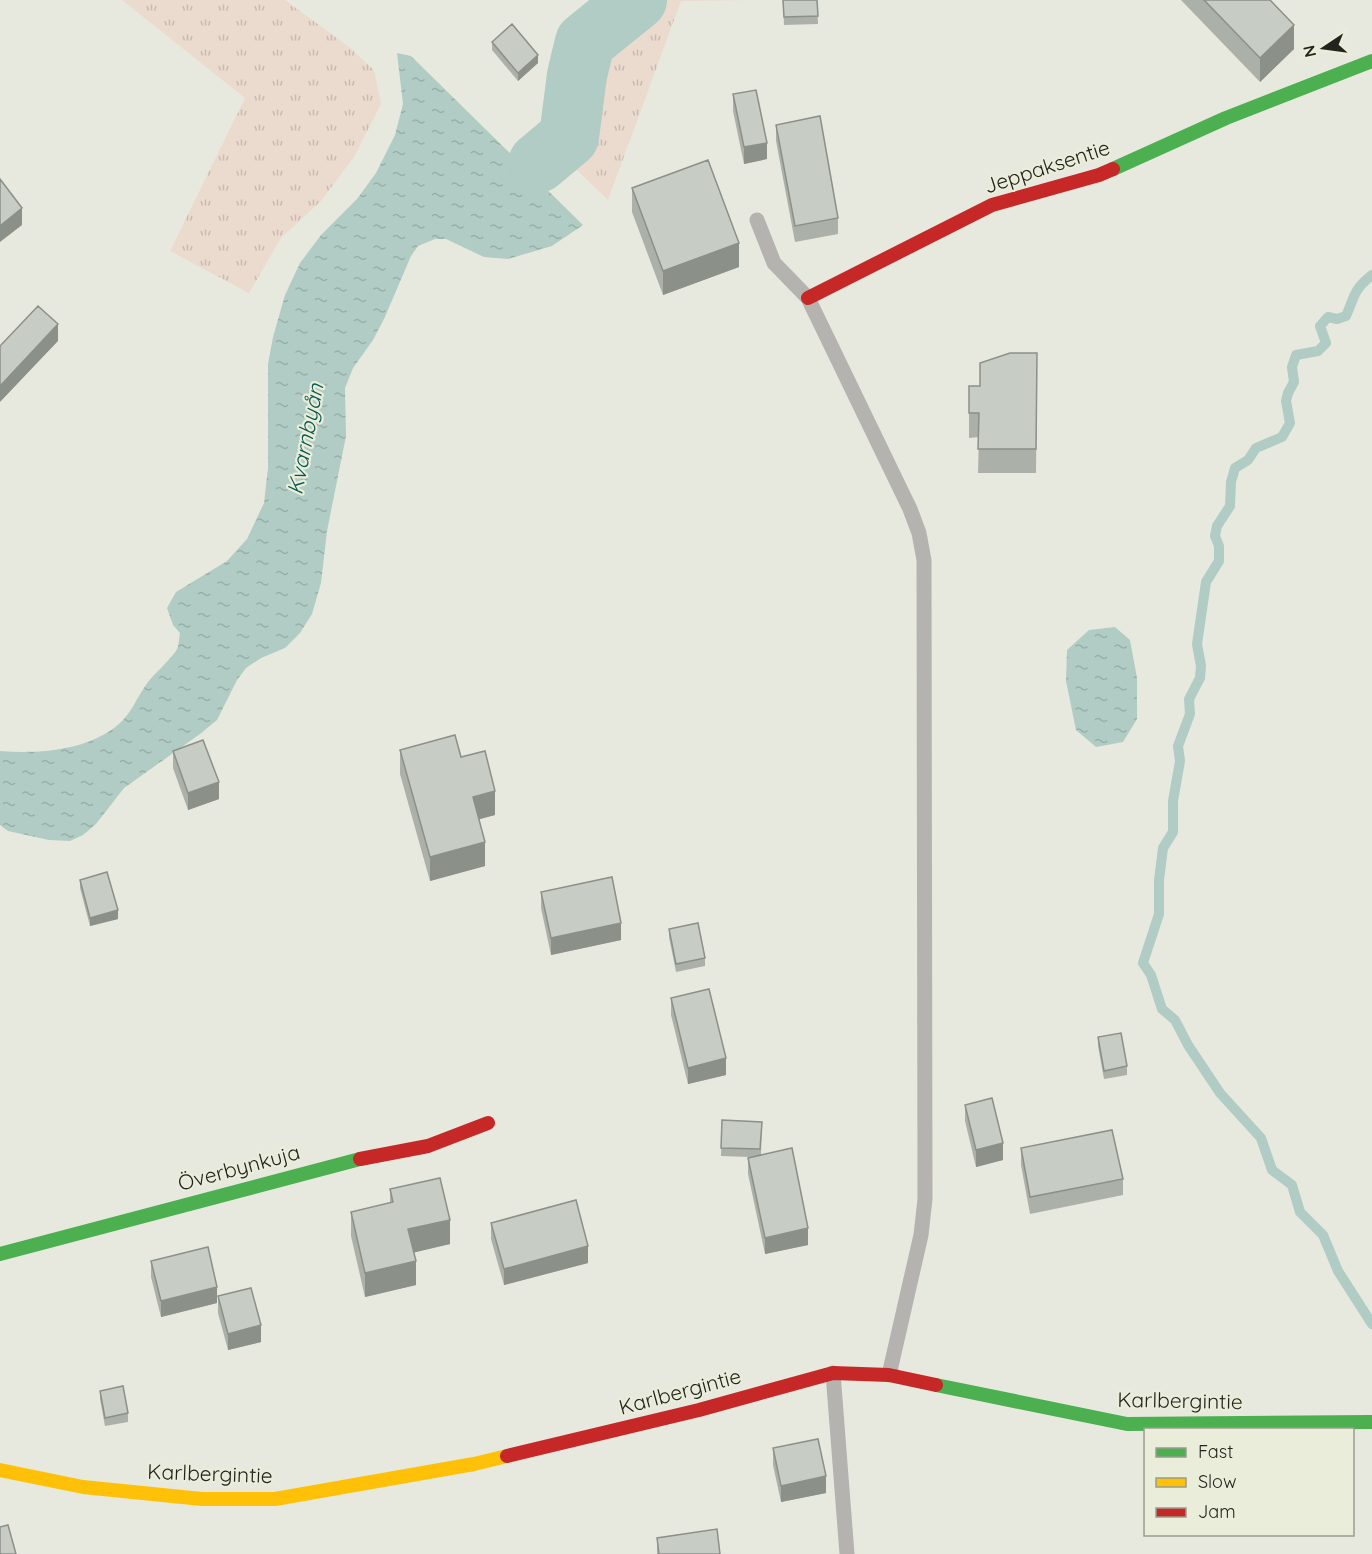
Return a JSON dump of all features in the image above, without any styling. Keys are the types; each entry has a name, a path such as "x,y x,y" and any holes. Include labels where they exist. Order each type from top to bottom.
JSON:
{"street":[{"name":"Jeppaksentie","path":"808,298 992,205 1100,175 1226,118 1372,61"},
{"name":"Överbynkuja","path":"0,1254 344,1162 428,1146 488,1123"},
{"name":"Karlbergintie","path":"0,1470 83,1487 202,1498 274,1499 474,1464 699,1410 833,1373 889,1375 1127,1424 1372,1422"}],"lane":[{"path":"757,220 774,264 808,298 909,509 919,533 924,560 925,1199 921,1235 889,1375"},
{"path":"833,1373 847,1554"}],"green space":[{"path":"122,0 285,0 349,47 374,70 381,104 354,157 321,201 281,238 249,293 170,251 245,98"},
{"path":"605,0 752,0 681,1 608,200 550,144 567,70"}],"water":[{"path":"397,53 411,56 583,225 552,246 508,259 484,257 446,239 435,239 418,246 411,256 384,319 373,340 353,368 345,388 346,436 327,531 321,583 312,614 300,633 285,648 261,658 246,668 237,680 217,720 124,788 96,824 83,835 70,841 49,840 8,831 0,825 0,751 31,752 62,749 92,740 119,724 148,682 177,649 180,633 173,625 167,608 176,592 227,561 247,539 264,503 268,468 268,364 285,295 300,263 321,235 357,199 376,173 395,135 403,104"},
{"path":"1115,627 1130,640 1137,678 1137,719 1123,742 1096,747 1076,730 1066,681 1067,650 1089,630"}],"building":[{"path":"783,0 817,0 818,16 784,17"},
{"path":"1204,0 1270,0 1294,25 1260,58"},
{"path":"512,24 538,55 518,73 492,42"},
{"path":"756,90 767,143 744,147 733,94"},
{"path":"820,116 838,218 795,226 776,125"},
{"path":"708,160 739,243 663,271 632,188"},
{"path":"0,179 22,208 0,226"},
{"path":"38,306 58,324 0,386 0,346"},
{"path":"1010,353 1037,353 1036,449 978,449 979,413 969,413 969,386 980,386 980,363"},
{"path":"455,735 461,757 485,751 495,791 473,797 485,842 430,857 400,750"},
{"path":"203,740 219,782 188,793 173,751"},
{"path":"107,872 118,910 90,918 80,880"},
{"path":"612,877 621,923 551,938 541,892"},
{"path":"698,923 705,958 676,964 669,929"},
{"path":"709,989 726,1058 688,1068 671,998"},
{"path":"1121,1033 1127,1066 1104,1071 1098,1037"},
{"path":"992,1098 1003,1143 976,1150 965,1105"},
{"path":"722,1120 762,1122 760,1149 721,1148"},
{"path":"1112,1130 1123,1179 1030,1197 1021,1148"},
{"path":"792,1148 808,1228 765,1238 748,1158"},
{"path":"440,1178 450,1220 408,1229 416,1261 365,1273 351,1212 393,1202 390,1189"},
{"path":"576,1200 588,1246 504,1269 491,1223"},
{"path":"208,1247 217,1287 161,1301 151,1261"},
{"path":"251,1288 261,1325 228,1334 218,1296"},
{"path":"123,1386 128,1413 105,1418 100,1391"},
{"path":"818,1439 826,1476 781,1486 773,1448"},
{"path":"8,1525 16,1554 0,1554 0,1527"},
{"path":"717,1529 720,1554 659,1554 657,1538"}],"waterway":[{"name":"Kvarnbyån","path":"538,163 569,137 577,75 585,42 637,0"},
{"path":"1372,275 1358,289 1346,316 1337,319 1328,317 1320,326 1326,343 1318,351 1296,355 1292,367 1294,382 1286,401 1290,423 1282,437 1256,448 1248,460 1235,468 1231,482 1230,506 1217,526 1215,536 1219,546 1219,561 1206,582 1197,644 1201,666 1200,678 1189,699 1190,714 1178,746 1180,761 1173,801 1173,832 1163,848 1159,880 1159,914 1143,963 1151,975 1162,1009 1175,1020 1188,1045 1220,1093 1261,1138 1272,1170 1292,1185 1300,1212 1323,1235 1338,1271 1372,1324"}],"traffic: fast":[{"path":"1113,169 1226,118 1372,61"},
{"path":"0,1254 360,1159"},
{"path":"936,1385 1127,1424 1372,1422"}],"traffic: slow":[{"path":"0,1470 83,1487 202,1499 275,1499 474,1464 507,1456"}],"traffic: jam":[{"path":"808,298 992,205 1113,169"},
{"path":"360,1159 428,1146 488,1123"},
{"path":"507,1456 699,1410 833,1373 889,1375 936,1385"}]}
